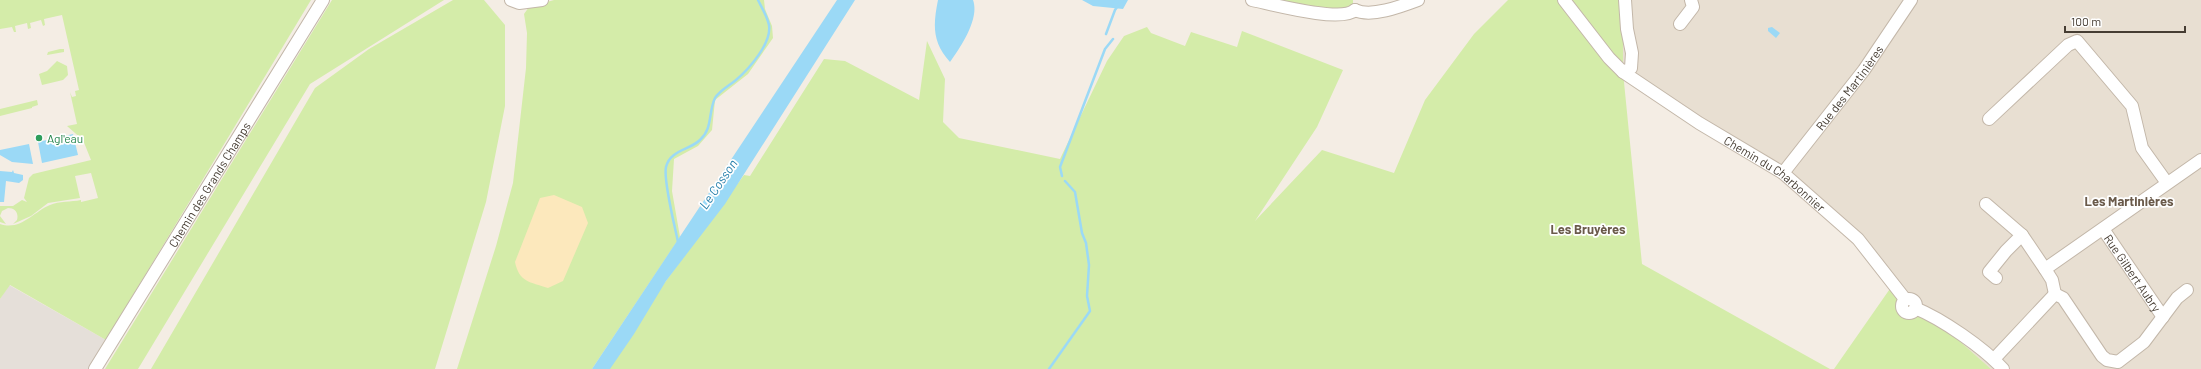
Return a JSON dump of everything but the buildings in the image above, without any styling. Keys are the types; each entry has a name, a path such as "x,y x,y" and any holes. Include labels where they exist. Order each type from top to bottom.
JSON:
{"street":[{"name":"Chemin des Grands Champs","path":"95,369 323,0"},
{"path":"511,0 519,3 542,0"},
{"path":"1252,0 1337,16 1351,14 1357,5 1362,14 1399,8 1418,0"},
{"name":"Chemin du Charbonnier","path":"1564,0 1609,58 1622,72 1699,124 1783,173 1858,239 1905,299 1913,300 1915,308 1931,315 1994,359"},
{"path":"1622,72 1630,68 1632,53 1627,29 1625,0"},
{"path":"1680,24 1693,6 1690,0"},
{"name":"Rue des Martinières","path":"1783,173 1859,76 1912,0"},
{"path":"1989,118 2068,45 2078,41 2132,106 2142,148 2167,184"},
{"path":"2045,269 2201,160"},
{"path":"1986,204 2022,235 2052,280 2055,294 1994,359 2003,369"},
{"name":"Rue Gilbert Aubry","path":"2103,229 2163,317"},
{"path":"1996,278 1990,272 2006,251 2022,235"},
{"name":"Rue Gilbert Aubry","path":"2055,294 2063,298 2102,356 2112,362 2118,362 2144,342 2177,298 2187,290"}],"shaded area":[{"path":"1623,0 2201,0 2201,369 1991,369 1894,283 1781,175 1623,72"},
{"path":"9,285 106,340 89,369 0,369 0,299"}],"green space":[{"path":"0,0 311,0 106,340 10,285 0,299 0,224 14,225 21,223 44,208 61,202 81,200 81,202 98,198 91,173 75,176 80,198 48,203 31,216 13,224 17,220 17,213 14,210 8,208 2,211 0,216 0,206 13,206 22,200 27,202 24,198 29,178 33,174 91,160 83,140 67,126 77,124 70,92 72,97 76,96 75,91 79,90 62,15 44,19 45,25 43,26 41,20 30,23 31,28 28,29 27,23 15,26 16,32 14,32 12,27 0,29"},
{"path":"332,0 444,0 310,84 138,369 105,369"},
{"path":"453,0 484,0 505,25 505,106 486,202 435,369 151,369 315,88 369,49"},
{"path":"554,0 764,0 765,9 772,26 773,38 748,74 715,100 712,130 698,146 674,159 672,191 680,237 592,369 457,369 496,246 513,183 526,68 527,33 524,14 529,7"},
{"path":"1275,0 1353,0 1353,4 1345,8 1325,10"},
{"path":"1508,0 1623,0 1623,72 1642,264 1830,369 601,369 744,175 750,176 824,59 845,61 919,100 927,41 945,79 943,122 959,138 1060,159 1107,61 1124,36 1147,27 1151,33 1185,46 1191,32 1237,47 1242,31 1343,70 1317,127 1255,221 1322,150 1394,173 1425,100 1474,34"},
{"path":"64,49 64,52 47,55 48,52"},
{"path":"57,61 67,66 68,75 63,80 42,85 39,74 47,71"},
{"path":"37,100 38,105 32,108 0,116 0,109"},
{"path":"0,216 6,224 0,222"},
{"path":"1894,283 1991,369 1834,369"}],"sand":[{"path":"554,195 582,207 588,223 563,281 548,288 526,280 522,277 519,274 515,262 540,198"}],"water":[{"name":"Le Cosson","path":"837,0 855,0 725,204 666,281 634,334 610,369 592,369"},
{"path":"938,0 973,0 974,16 968,33 950,62 944,55 935,33 935,17"},
{"path":"1082,0 1128,0 1123,9 1093,6"},
{"path":"1772,27 1780,33 1776,38 1768,31 1768,28"},
{"path":"73,134 78,155 42,163 38,142"},
{"path":"29,144 33,164 12,162 0,155 0,150"},
{"path":"13,170 14,173 23,175 23,180 19,183 6,181 4,202 0,202 0,171 12,172"}],"waterway":[{"path":"678,242 666,182 666,167 668,161 672,157 696,143 704,135 709,125 715,98 753,63 767,40 769,25 766,15 758,0"},
{"path":"1106,34 1115,10 1122,0"},
{"path":"1062,176 1060,167 1105,49 1113,39"},
{"path":"1049,369 1090,311 1087,296 1089,265 1086,243 1082,233 1075,192 1065,181"}],"place":[{"name":"Agl'eau","path":"39,138"}],"district":[{"name":"Les Martinières","path":"2129,201"},
{"name":"Les Bruyères","path":"1588,229"}]}
